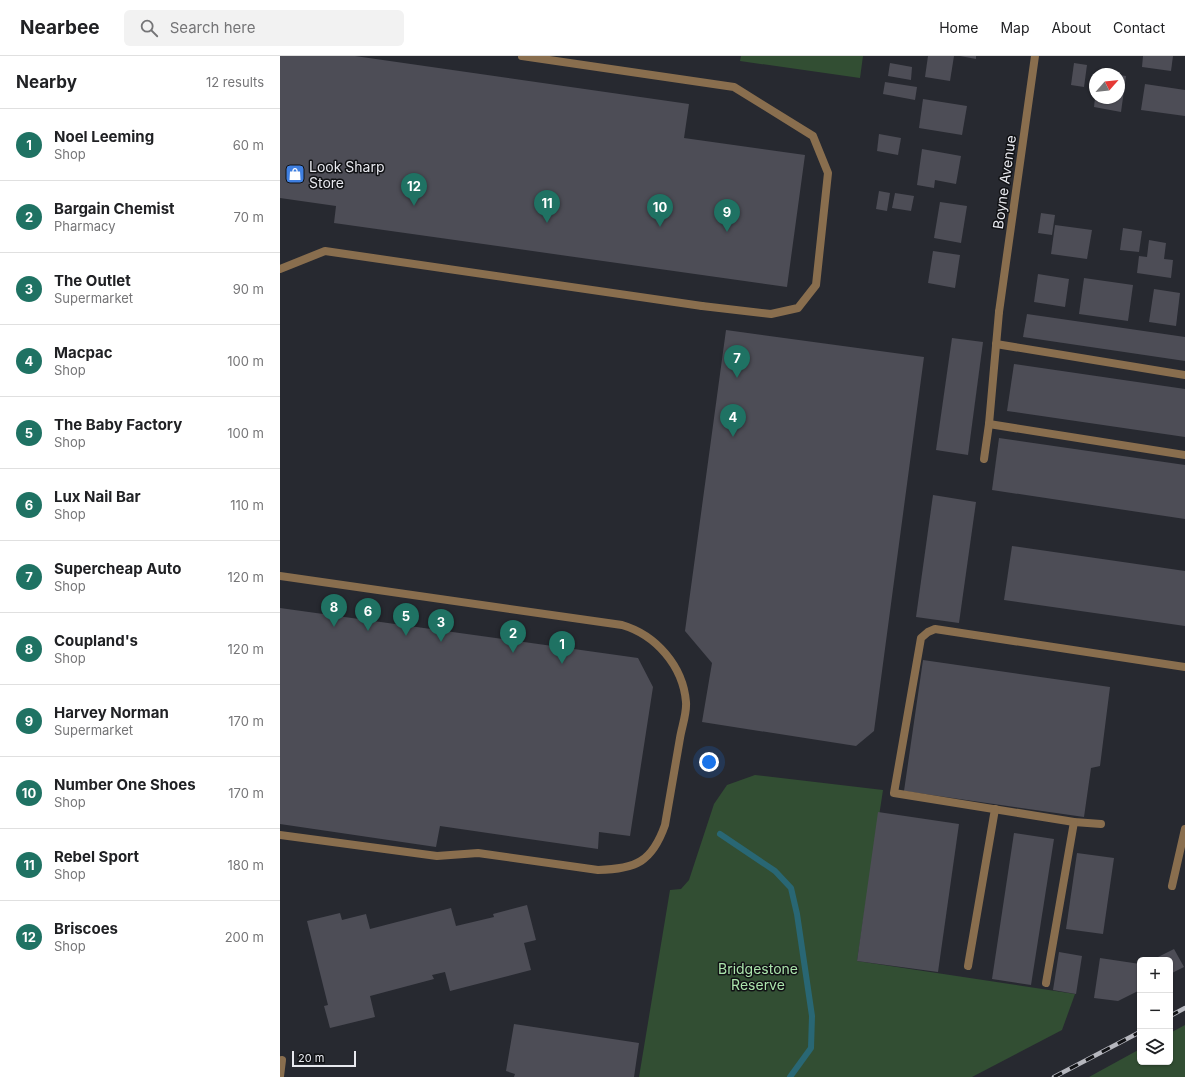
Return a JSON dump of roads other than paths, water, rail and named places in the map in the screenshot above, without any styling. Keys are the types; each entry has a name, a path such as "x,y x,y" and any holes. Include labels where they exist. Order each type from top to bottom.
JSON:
{"street":[{"path":"280,269 325,251 702,306 771,314 798,308 816,285 828,172 813,136 734,87 522,56"},
{"name":"Boyne Avenue","path":"984,459 989,424 999,312 1035,56"},
{"path":"996,344 1185,375"},
{"path":"989,424 1185,455"},
{"path":"280,576 622,624 635,628 650,638 665,652 676,668 683,683 686,703 666,825 660,841 654,849 642,861 628,867 616,870 598,870 478,853 437,856 280,835"},
{"path":"1101,824 1074,822 894,793 921,638 928,632 935,629 1185,667"},
{"path":"968,966 995,809"},
{"path":"1046,984 1074,822"},
{"path":"1172,886 1185,829"},
{"path":"280,1076 282,1060"}],"waterway":[{"path":"720,834 775,871 791,888 797,914 812,1016 811,1048 790,1077"}],"railway":[{"path":"1173,1014 1185,1008"},
{"path":"1054,1077 1137,1034"}],"place":[{"name":"Look Sharp Store","path":"295,174"},
{"name":"Briscoes","path":"414,206"},
{"name":"Rebel Sport","path":"547,223"},
{"name":"Number One Shoes","path":"660,227"},
{"name":"Harvey Norman","path":"727,232"},
{"name":"Supercheap Auto","path":"737,378"},
{"name":"Macpac","path":"733,437"},
{"name":"Coupland's","path":"334,627"},
{"name":"Lux Nail Bar","path":"368,631"},
{"name":"The Baby Factory","path":"406,636"},
{"name":"The Outlet","path":"441,642"},
{"name":"Bargain Chemist","path":"513,653"},
{"name":"Noel Leeming","path":"562,664"}],"park label":[{"name":"Bridgestone Reserve","path":"758,976"}]}
